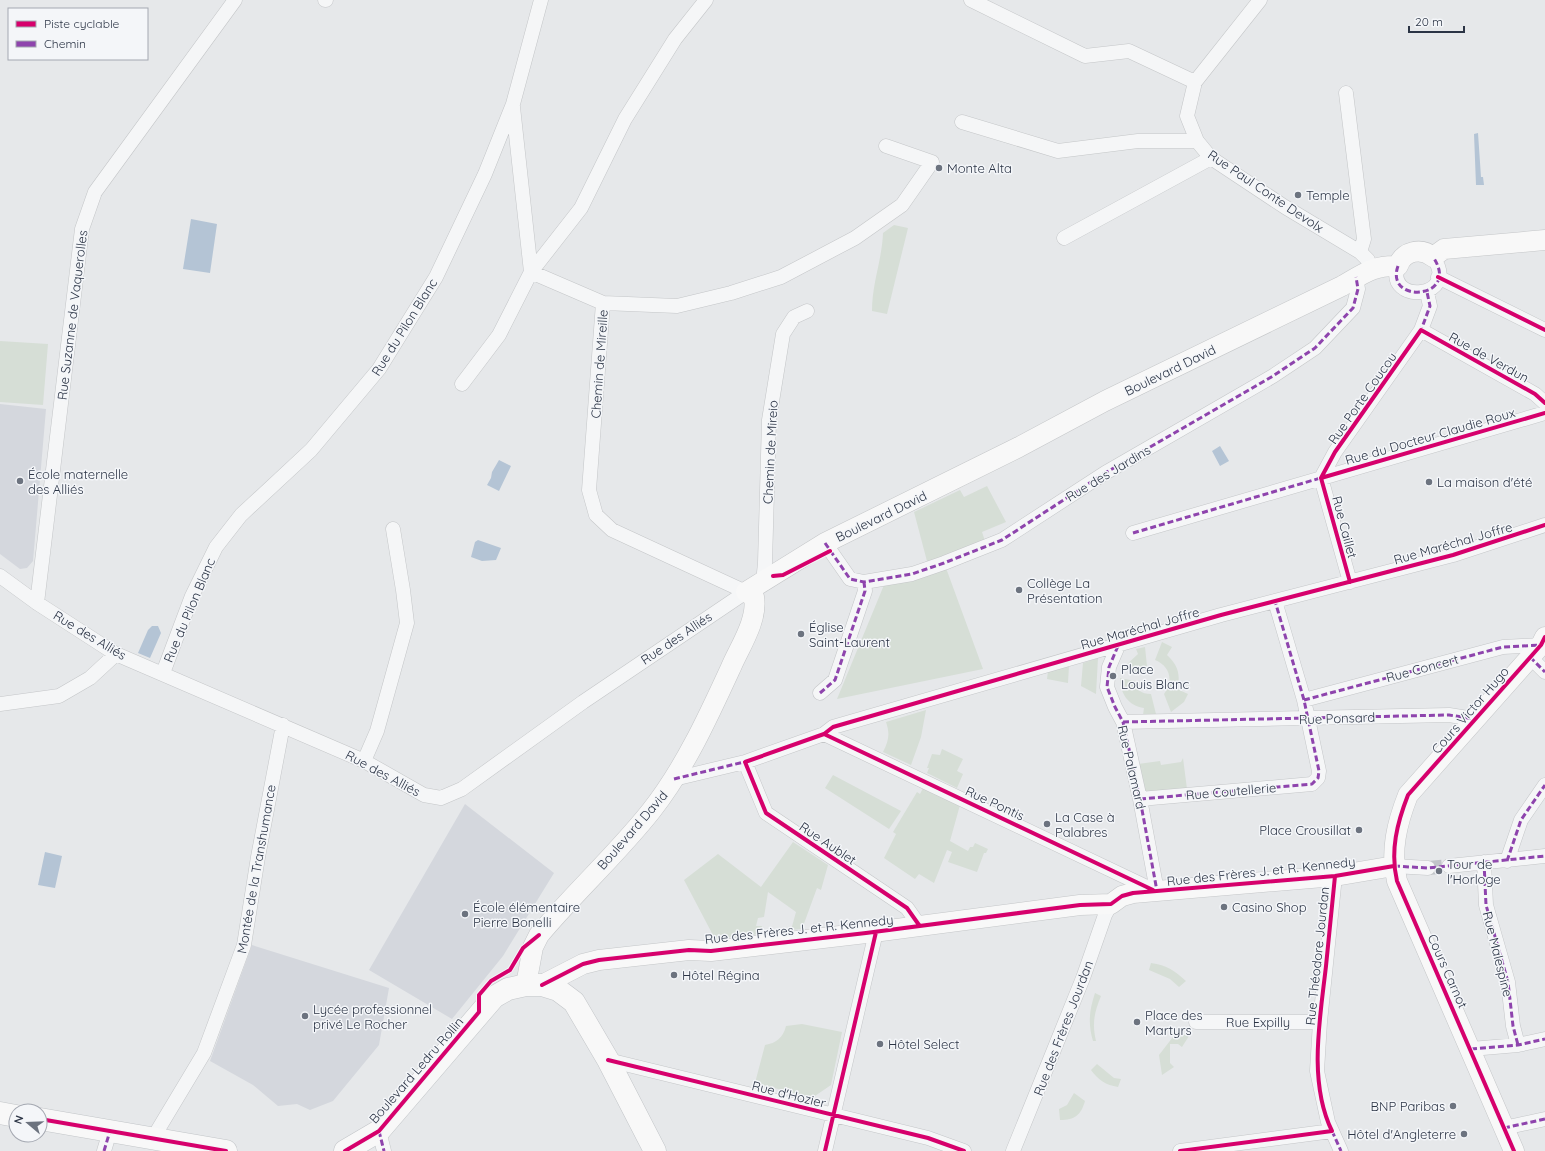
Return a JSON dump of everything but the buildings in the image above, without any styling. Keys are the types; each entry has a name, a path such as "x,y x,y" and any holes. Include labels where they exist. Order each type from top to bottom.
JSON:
{"main road":[{"path":"534,985 558,990 574,1002 608,1060 655,1151"},
{"name":"Boulevard Ledru Rollin","path":"345,1151 382,1141 479,1012 494,997 508,989 534,985"},
{"path":"48,1123 107,1141 153,1138 226,1151"}],"street":[{"name":"Rue Suzanne de Vaquerolles","path":"37,603 82,229 95,192 235,0"},
{"name":"Rue du Pilon Blanc","path":"163,673 192,596 216,546 241,515 311,450 379,370 436,277 485,174 513,104 541,0"},
{"path":"462,384 499,335 531,272 581,208 625,119 675,39 706,0"},
{"path":"971,0 1085,56 1129,51 1195,82"},
{"name":"Rue Paul Conte Devolx","path":"1260,0 1195,82 1187,116 1197,141 1211,158 1360,252 1368,260 1363,273"},
{"path":"1346,93 1364,239 1360,252"},
{"path":"513,104 531,272"},
{"path":"962,122 1058,151 1138,141 1197,141"},
{"path":"604,303 676,306 731,294 781,277 855,238 902,205 932,162 886,146"},
{"path":"1064,238 1211,158"},
{"path":"1433,257 1444,249 1545,240"},
{"path":"1412,252 1426,252 1433,257 1439,270 1438,277 1432,288 1427,292 1414,293 1403,287 1397,275 1398,266 1404,256 1412,252"},
{"name":"Boulevard David","path":"534,985 533,948 540,935 651,811 674,779 718,696 751,622 756,605 754,587 826,543 1019,447 1105,401 1363,273 1381,266 1398,266"},
{"name":"Chemin de Mireille","path":"531,272 604,303 589,490 596,515 612,530 754,587"},
{"name":"Rue des Jardins","path":"864,582 912,574 1002,540 1105,472 1273,376 1315,348 1350,311 1363,273"},
{"path":"1438,277 1545,330"},
{"name":"Rue Porte Coucou","path":"1321,478 1335,452 1421,330 1430,306 1427,292"},
{"name":"Chemin de Mireio","path":"754,587 765,563 769,420 783,334 794,317 807,311"},
{"name":"Rue de Verdun","path":"1421,330 1534,394 1545,403"},
{"name":"Rue du Docteur Claudie Roux","path":"1133,533 1545,413"},
{"name":"Rue Caillet","path":"1321,478 1350,582"},
{"name":"Rue Maréchal Joffre","path":"745,762 824,734 833,727 1118,646 1221,615 1452,555 1545,525"},
{"path":"364,761 377,731 407,623 403,590 392,529"},
{"path":"820,693 834,680 865,591 864,582 850,579 826,543"},
{"name":"Rue des Alliés","path":"0,576 37,603 116,654 364,761 424,795 441,798 462,789 583,702 754,587"},
{"path":"1274,601 1309,719"},
{"name":"Rue Palamard","path":"1118,646 1109,667 1107,687 1123,722 1140,799 1157,891"},
{"name":"Rue Concert","path":"1304,700 1503,646 1539,646"},
{"path":"1539,646 1545,672"},
{"name":"Cours Victor Hugo","path":"1408,795 1539,646"},
{"path":"0,704 59,696 90,678 116,654"},
{"name":"Rue Ponsard","path":"1123,722 1199,722 1449,715 1474,719"},
{"name":"Rue Coutellerie","path":"1140,799 1312,784 1318,778 1319,771 1309,719"},
{"name":"Montée de la Transhumance","path":"153,1138 204,1052 244,945 282,725"},
{"name":"Rue Pontis","path":"824,734 1157,891"},
{"path":"674,779 745,762"},
{"name":"Rue Aublet","path":"745,762 766,814 907,908 919,925"},
{"path":"1507,861 1521,820 1545,785"},
{"name":"Cours Carnot","path":"1408,795 1401,813 1395,840 1394,866 1397,881 1514,1151"},
{"path":"1450,866 1545,856"},
{"name":"Rue Malespine","path":"1484,862 1486,905 1508,982 1513,1026 1518,1045"},
{"path":"1394,866 1428,868"},
{"name":"Rue des Frères J. et R. Kennedy","path":"534,985 583,964 599,960 689,950 711,951 876,932 919,925 1080,905 1112,904 1122,896 1133,892 1335,876 1394,866"},
{"name":"Rue Théodore Jourdan","path":"1335,876 1320,1022 1317,1071 1328,1122 1341,1151"},
{"name":"Rue des Frères Jourdan","path":"1013,1151 1083,978 1105,915 1112,904"},
{"path":"825,1151 876,932"},
{"name":"Rue Expilly","path":"1196,1022 1320,1022"},
{"path":"1471,1049 1518,1045 1545,1039"},
{"name":"Rue d'Hozier","path":"608,1060 928,1138 964,1151"},
{"path":"1504,1128 1545,1119"},
{"path":"1180,1151 1332,1131"}],"shaded area":[{"path":"894,225 908,228 887,314 872,311 872,301 881,253 883,233"},
{"path":"0,341 48,344 43,405 0,402"},
{"name":"École maternelle des Alliés","path":"0,404 46,409 33,561 27,568 20,569 0,554"},
{"path":"987,486 1006,522 982,532 985,541 928,565 914,512 960,490 964,497"},
{"path":"946,568 983,669 837,699 884,585"},
{"path":"1162,642 1172,647 1167,655 1178,670 1179,679 1177,689 1188,694 1184,702 1171,712 1164,694 1169,684 1169,674 1164,666 1155,660"},
{"path":"1145,647 1147,666 1142,668 1137,673 1124,667 1138,654 1136,649"},
{"path":"1098,658 1096,694 1081,686 1083,663"},
{"path":"1069,666 1068,683 1047,679 1048,671"},
{"path":"1120,678 1135,681 1140,691 1151,694 1156,714 1143,715 1144,708 1138,707 1129,702 1123,694"},
{"path":"926,710 921,737 911,765 883,752 887,744 888,737 886,722"},
{"path":"942,749 963,759 957,771 963,774 957,788 927,773 929,768 927,768 932,754 940,755"},
{"path":"1183,758 1187,789 1143,792 1138,764 1160,761 1161,765 1181,762"},
{"path":"833,775 901,811 889,829 825,788"},
{"path":"923,788 960,805 950,841 968,851 975,843 988,849 986,853 984,853 977,872 948,862 952,852 947,850 934,883 919,874 915,879 884,858 896,834 893,832 917,792 920,794"},
{"name":"École élémentaire Pierre Bonelli","path":"465,804 554,873 503,956 452,1019 369,970"},
{"path":"793,842 828,865 821,890 817,888 802,929 791,930 796,912 768,892 764,917 758,918 756,926 762,926 760,934 715,939 684,880 718,854 761,887"},
{"name":"Lycée professionnel privé Le Rocher","path":"252,945 389,988 379,1045 333,1101 310,1110 297,1104 278,1106 253,1085 210,1061"},
{"path":"1151,963 1162,965 1170,969 1186,981 1179,987 1170,979 1149,970"},
{"path":"1095,993 1101,996 1094,1018 1096,1041 1093,1041 1090,1029 1090,1017 1091,1006"},
{"path":"802,1024 842,1032 831,1085 812,1098 755,1083 765,1045 772,1043 781,1037 786,1026"},
{"path":"1176,1033 1189,1036 1182,1047 1178,1044 1170,1044 1170,1063 1174,1067 1162,1075 1159,1055"},
{"path":"1097,1064 1114,1078 1121,1079 1118,1087 1103,1082 1096,1077 1091,1070"},
{"path":"1074,1093 1085,1101 1082,1110 1073,1118 1060,1120 1059,1109 1067,1105"}],"water":[{"path":"1478,133 1481,177 1483,177 1484,185 1476,185 1474,134"},
{"path":"191,219 217,224 210,273 183,269"},
{"path":"1220,446 1229,461 1220,466 1212,451"},
{"path":"499,460 511,466 499,491 487,485"},
{"path":"478,540 501,548 496,560 482,561 471,557 475,542"},
{"path":"152,626 158,626 161,633 150,658 138,653 148,630"},
{"path":"45,852 62,856 55,888 38,885"}],"tunnel":[{"path":"1428,868 1449,866"}],"marked path":[{"path":"1398,266 1397,279 1402,287 1411,291 1421,292 1431,289 1438,282 1439,271 1433,257"},
{"path":"825,543 850,579 864,582 912,574 1002,540 1105,473 1273,376 1315,348 1353,308 1358,289 1356,277"},
{"path":"1420,333 1430,306 1427,292"},
{"path":"1133,533 1324,477"},
{"path":"820,693 835,680 865,591 864,582"},
{"path":"1140,799 1312,784 1318,778 1319,771 1304,700 1275,601"},
{"path":"1304,700 1503,647 1541,645"},
{"path":"1118,646 1109,667 1107,687 1123,722 1140,799 1157,891"},
{"path":"1530,657 1545,672"},
{"path":"1123,722 1449,715 1474,719"},
{"path":"674,779 748,761"},
{"path":"1507,861 1521,820 1545,785"},
{"path":"1394,866 1428,868 1545,856"},
{"path":"1484,862 1486,905 1508,982 1513,1026 1518,1045"},
{"path":"1471,1049 1518,1045 1545,1039"},
{"path":"1504,1128 1545,1119"},
{"path":"104,1151 110,1131"},
{"path":"379,1131 384,1151"},
{"path":"1332,1131 1341,1151"}],"cycle path":[{"path":"1438,277 1545,330"},
{"path":"1321,478 1335,452 1421,330 1535,394 1545,403"},
{"path":"1321,478 1545,413"},
{"path":"1321,478 1350,582"},
{"path":"919,925 907,908 766,813 745,762 824,734 833,727 1221,615 1453,555 1545,525"},
{"path":"773,576 783,575 830,551"},
{"path":"1514,1151 1397,881 1394,859 1398,827 1408,795 1541,645 1545,637"},
{"path":"824,734 1153,890"},
{"path":"542,985 583,964 599,960 689,950 711,951 866,933 1080,905 1111,904 1122,896 1133,893 1335,876 1394,866"},
{"path":"1180,1151 1332,1131 1320,1092 1318,1050 1335,876"},
{"path":"825,1151 876,932"},
{"path":"345,1151 379,1131 479,1012 479,995 491,981 510,970 523,948 539,935"},
{"path":"608,1060 928,1138 964,1151"},
{"path":"48,1120 226,1151"}],"place":[{"name":"Monte Alta","path":"939,168"},
{"name":"Temple","path":"1298,195"},
{"name":"École maternelle des Alliés","path":"20,481"},
{"name":"La maison d'été","path":"1429,482"},
{"name":"Collège La Présentation","path":"1019,590"},
{"name":"Église Saint-Laurent","path":"801,634"},
{"name":"Place Louis Blanc","path":"1113,676"},
{"name":"La Case à Palabres","path":"1047,824"},
{"name":"Place Crousillat","path":"1359,830"},
{"name":"Tour de l'Horloge","path":"1439,871"},
{"name":"Casino Shop","path":"1224,907"},
{"name":"École élémentaire Pierre Bonelli","path":"465,914"},
{"name":"Hôtel Régina","path":"674,975"},
{"name":"Lycée professionnel privé Le Rocher","path":"305,1016"},
{"name":"Place des Martyrs","path":"1137,1022"},
{"name":"Hôtel Select","path":"880,1044"},
{"name":"BNP Paribas","path":"1453,1106"},
{"name":"Hôtel d'Angleterre","path":"1464,1134"}]}
